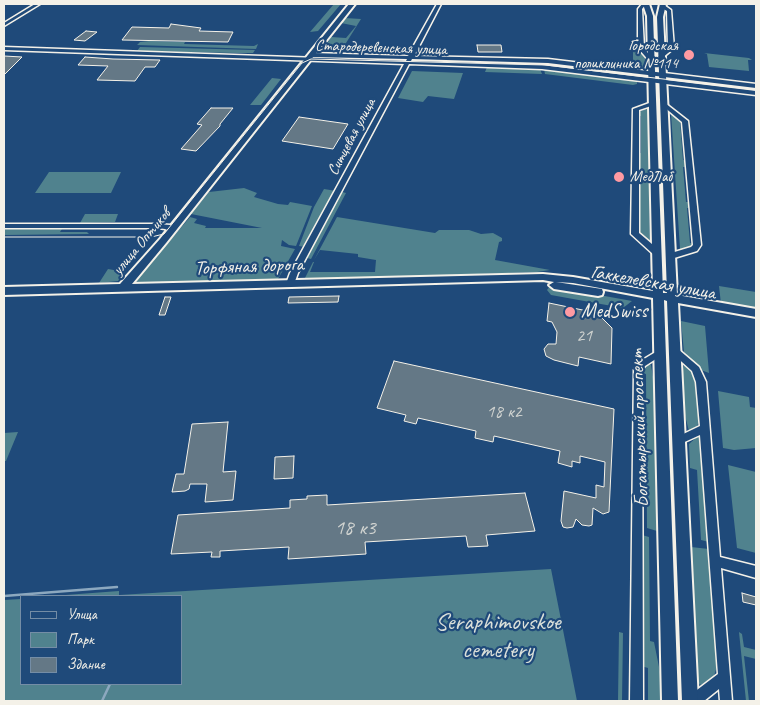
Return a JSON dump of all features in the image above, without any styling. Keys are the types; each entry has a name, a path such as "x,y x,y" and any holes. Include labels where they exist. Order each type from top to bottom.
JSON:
{"main road":[{"name":"улица Оптиков","path":"306,57 344,4"},
{"name":"улица Оптиков","path":"122,289 124,284 306,57 352,4"},
{"name":"Богатырский проспект","path":"645,4 650,16 670,701"},
{"name":"Богатырский проспект","path":"662,5 660,17 678,441 692,701"},
{"name":"Торфяная дорога","path":"4,291 543,277 573,280"},
{"name":"Торфяная дорога","path":"495,279 544,283"},
{"name":"Гаккелевская улица","path":"573,280 756,321"},
{"name":"Гаккелевская улица","path":"544,283 657,299"},
{"name":"Гаккелевская улица","path":"673,302 756,313"}],"street":[{"path":"4,24 36,4"},
{"name":"Ситцевая улица","path":"290,284 439,4"},
{"path":"662,5 668,10 671,48 662,57"},
{"name":"Стародеревенская улица","path":"4,48 409,60 549,68 756,86"},
{"name":"Стародеревенская улица","path":"663,78 756,93"},
{"path":"652,104 636,109 635,234 656,252"},
{"path":"665,105 685,121 698,245 671,256"},
{"path":"4,226 126,226 167,230"},
{"path":"675,351 699,373 726,701"},
{"path":"636,701 638,370 642,364 659,353"},
{"name":"Богатырский проспект","path":"678,441 704,428"},
{"path":"714,561 756,572"},
{"path":"692,701 724,677"}],"green space":[{"path":"334,4 341,4 318,31 310,32"},
{"path":"345,18 361,19 341,51 323,51 331,37 346,38 356,26 341,23"},
{"path":"633,40 637,40 638,47 645,56 646,68 633,66"},
{"path":"140,42 254,46 258,44 256,49 137,45"},
{"path":"140,47 255,50 253,53 137,51"},
{"path":"704,53 749,58 752,60 748,60 749,71 709,67 707,54"},
{"path":"487,67 540,69 542,74 485,72"},
{"path":"544,69 637,80 637,84 545,74"},
{"path":"412,71 463,73 454,99 428,96 423,102 398,98"},
{"path":"272,78 281,79 261,105 250,105"},
{"path":"648,110 650,240 648,241 639,235 637,229 640,229 640,204 637,203 637,194 640,194 640,160 638,159 638,153 641,153 641,116 638,116 639,112"},
{"path":"671,113 683,121 680,121 683,160 687,161 687,167 683,167 686,202 690,202 691,208 687,208 690,243 695,244 683,250 680,249"},
{"path":"49,172 121,172 111,193 35,193"},
{"path":"244,188 257,193 254,197 278,204 288,205 290,202 312,206 296,246 289,245 282,240 281,246 295,249 278,279 137,283 137,279 190,217 197,219 194,223 206,226 205,228 262,228 191,214 209,192"},
{"path":"324,189 336,191 305,247 299,246 314,207"},
{"path":"342,192 346,193 311,259 307,258"},
{"path":"85,214 118,214 115,222 80,223"},
{"path":"337,217 435,233 439,230 469,230 481,234 493,233 502,238 502,241 499,242 495,260 550,270 304,280 313,262 310,272 375,272 376,260 358,257 358,254 320,250 314,260"},
{"path":"4,229 62,229 60,232 87,232 89,234 4,235"},
{"path":"108,269 125,272 118,281 99,283"},
{"path":"550,286 632,301 623,308 551,295 547,290"},
{"path":"719,286 756,292 756,310 721,304"},
{"path":"681,321 705,326 709,373 701,370 684,352"},
{"path":"684,363 696,374 700,420 697,426 689,431 683,408 681,386"},
{"path":"649,364 651,365 655,389 657,531 647,528 646,374 641,373 643,368"},
{"path":"718,391 749,397 750,407 756,408 756,448 734,450 723,448"},
{"path":"18,432 6,461 4,461 4,433"},
{"path":"698,436 701,437 709,542 701,540 697,470 690,468 689,444"},
{"path":"728,465 756,472 756,553 737,548"},
{"path":"642,535 649,537 650,641 654,642 660,672 661,701 648,701 648,668 641,666"},
{"path":"691,547 709,549 718,663 714,676 701,685 698,683"},
{"name":"Seraphimovskoe cemetery","path":"551,569 577,701 4,701 4,600 20,599 20,685 182,685 182,595 119,595"},
{"name":"Seraphimovskoe cemetery","path":"119,591 119,595 65,595"},
{"path":"619,632 623,633 622,701 618,701"},
{"path":"739,632 742,634 744,647 756,650 756,659 744,656 749,701 746,701"}],"building":[{"path":"171,24 201,28 199,31 233,32 228,42 122,40 132,27 169,28"},
{"path":"86,31 97,32 85,41 74,40"},
{"path":"477,45 501,45 502,52 478,52"},
{"path":"4,56 22,57 4,75"},
{"path":"85,57 160,60 155,67 145,67 135,81 97,80 108,66 78,65"},
{"path":"211,108 233,108 220,126 196,151 181,149 202,125 197,124"},
{"path":"299,117 348,124 333,149 282,141"},
{"path":"339,296 338,302 288,303 289,297"},
{"path":"165,297 171,297 165,315 159,315"},
{"path":"549,303 597,313 612,328 611,364 579,357 578,366 546,356 544,349 548,344 556,344 557,332 552,322 547,321"},
{"path":"394,361 614,409 609,512 603,514 593,508 592,525 589,526 582,525 576,519 573,527 567,528 563,527 561,521 564,491 596,498 596,485 604,487 605,462 580,456 580,463 572,461 572,467 558,463 560,451 494,436 493,442 475,438 476,431 418,418 416,424 404,421 406,415 377,408"},
{"path":"228,422 223,472 236,471 233,500 205,502 207,484 190,484 189,489 185,491 172,492 176,474 184,474 192,424"},
{"path":"294,456 293,478 274,479 275,457"},
{"path":"525,493 535,531 486,535 488,546 468,547 466,536 365,542 366,554 288,559 289,547 220,551 220,557 211,557 212,552 171,554 178,515 290,508 290,500 307,499 307,496 327,495 327,505"},
{"path":"742,593 756,597 756,605 743,602"}],"waterway":[{"path":"4,596 117,587"},
{"path":"102,701 110,685"}],"tram line":[{"path":"4,237 151,237 164,234 302,63 311,59 545,65 756,90"}],"place":[{"name":"Городская поликлиника №114","path":"689,55"},
{"name":"МедЛаб","path":"619,177"},
{"name":"MedSwiss","path":"570,312"}]}
